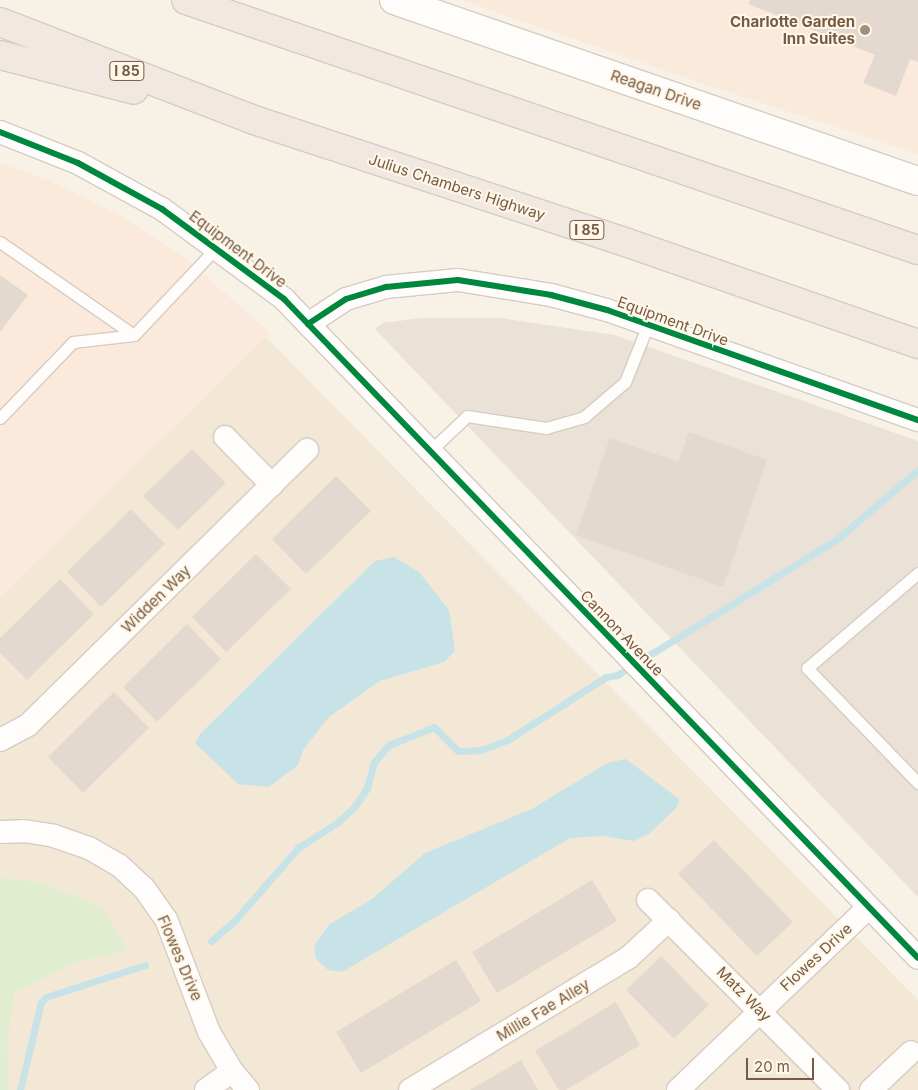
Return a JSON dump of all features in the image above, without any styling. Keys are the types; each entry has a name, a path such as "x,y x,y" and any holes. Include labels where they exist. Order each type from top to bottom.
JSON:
{"highway":[{"path":"186,0 273,27 918,250"},
{"path":"221,0 273,27"},
{"name":"Julius Chambers Highway","path":"0,22 254,120 626,242 918,344"},
{"path":"0,55 254,120"}],"street":[{"name":"Reagan Drive","path":"394,0 918,181"},
{"name":"Equipment Drive","path":"0,132 78,163 162,209 217,247 284,300 308,324 361,293 386,287 458,280 551,295 607,310 647,327 918,420"},
{"name":"Cannon Avenue","path":"308,324 625,656 918,958"},
{"path":"225,437 272,485"},
{"name":"Widden Way","path":"0,740 28,725 307,450"},
{"name":"Flowes Drive","path":"0,832 24,831 54,836 89,848 118,864 144,888 166,919 210,1032 232,1072 248,1090"},
{"name":"Matz Way","path":"648,900 838,1090"},
{"name":"Flowes Drive","path":"678,1090 759,1009 868,908"},
{"name":"Millie Fae Alley","path":"410,1090 628,958 668,920"},
{"path":"871,1090 911,1052"},
{"path":"206,1090 232,1072"}],"lane":[{"path":"0,242 134,335"},
{"path":"0,418 73,342 134,335 217,247"},
{"path":"430,451 467,416 546,428 584,418 625,382 647,327"},
{"path":"918,573 807,668 918,782"}],"shaded area":[{"path":"462,0 918,0 918,154 701,83"},
{"path":"0,163 50,181 118,214 182,255 270,333 0,597"},
{"path":"422,318 500,318 614,335 918,441 918,897 375,329 383,323"},
{"path":"266,337 918,1000 918,1090 0,1090 0,597"}],"green space":[{"path":"0,878 38,882 102,907 129,950 74,963 15,992 7,1043 9,1090 0,1090"}],"water":[{"path":"394,557 419,572 449,610 455,651 444,662 380,681 329,717 303,750 298,765 269,787 238,784 195,743 200,734 375,561"},
{"path":"626,759 679,799 677,807 649,834 634,841 603,836 570,838 342,972 328,970 316,959 314,945 330,924 372,899 425,853 532,809 607,763"}],"building":[{"name":"Charlotte Garden Inn Suites","path":"750,0 918,0 918,62 910,59 896,96 863,83 875,55 748,4"},
{"path":"0,275 28,295 0,332"},
{"path":"689,432 767,460 723,587 576,535 610,438 678,462"},
{"path":"192,449 226,483 178,530 143,496"},
{"path":"336,476 371,511 306,574 272,539"},
{"path":"131,509 165,544 101,607 67,572"},
{"path":"256,554 291,589 226,652 192,617"},
{"path":"60,579 94,614 27,680 0,653 0,638"},
{"path":"187,624 221,659 157,722 123,687"},
{"path":"114,692 149,728 83,793 48,757"},
{"path":"714,840 793,922 757,956 678,874"},
{"path":"592,880 617,921 497,993 472,952"},
{"path":"661,956 709,1005 674,1039 626,990"},
{"path":"456,960 481,1001 361,1073 336,1032"},
{"path":"616,1002 640,1045 566,1090 559,1090 535,1051"},
{"path":"521,1060 538,1090 470,1090"}],"waterway":[{"path":"211,941 236,919 298,848 338,822 355,806 367,788 374,762 389,745 434,727 458,751 481,750 509,739 606,677 617,675 836,540 918,470"},
{"path":"20,1090 41,1002 46,997 145,965"}],"cycle path":[{"path":"0,132 78,163 162,209 284,299 918,958"},
{"path":"308,324 346,299 386,287 458,280 551,295 607,310 918,420"}],"place":[{"name":"Charlotte Garden Inn Suites","path":"865,30"}]}
